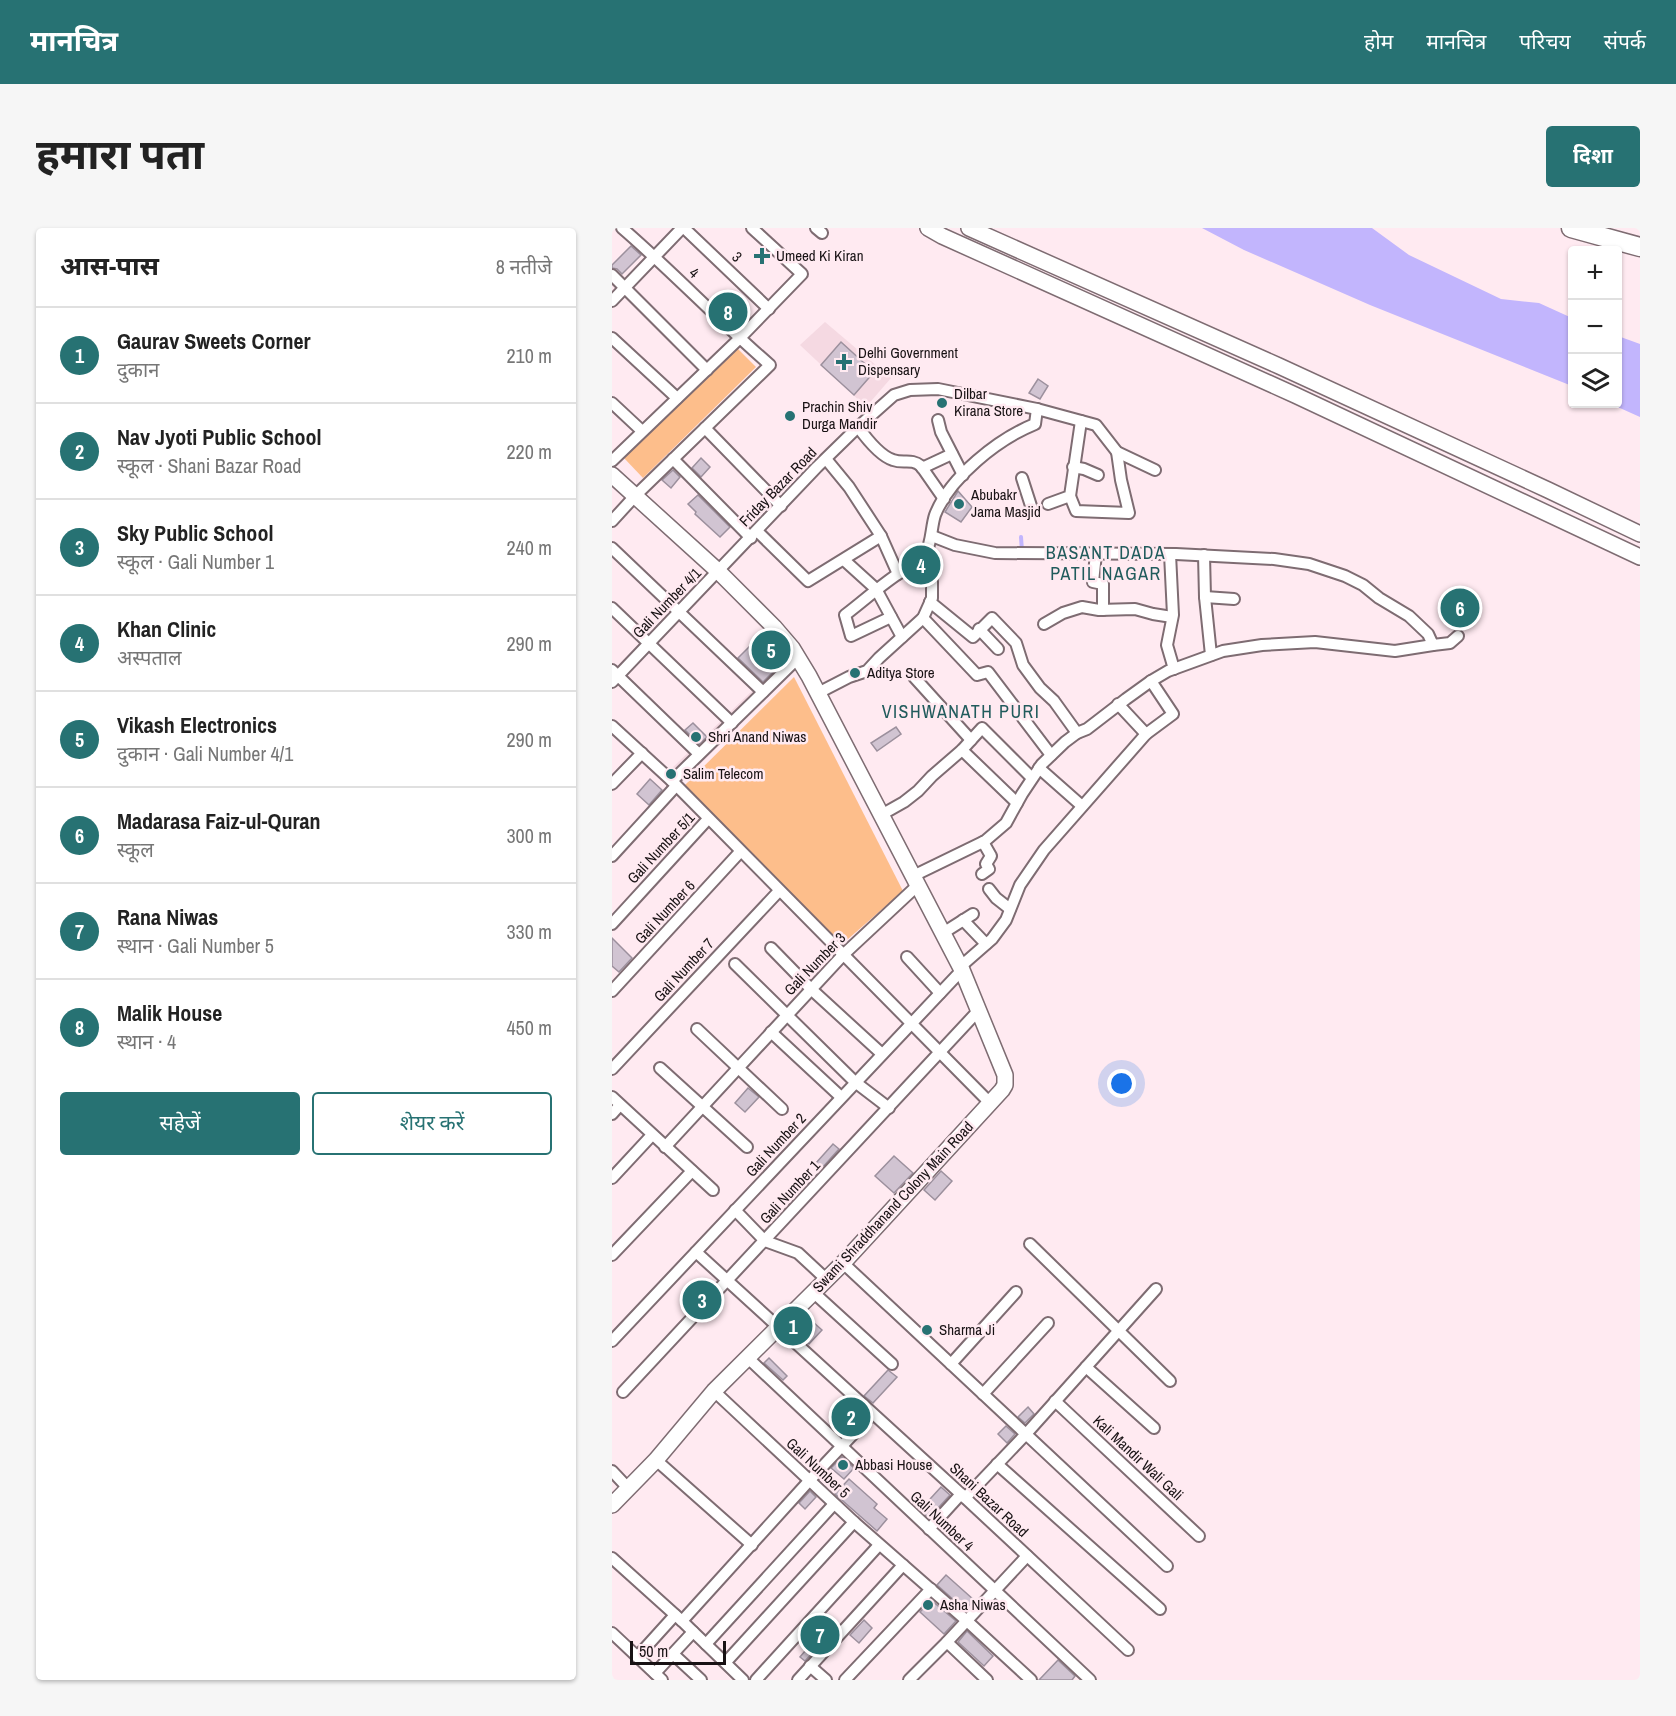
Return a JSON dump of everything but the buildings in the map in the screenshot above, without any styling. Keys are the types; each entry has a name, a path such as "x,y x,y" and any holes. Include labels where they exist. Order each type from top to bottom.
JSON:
{"highway":[{"path":"1571,228 1640,247"}],"main road":[{"path":"928,228 1295,395 1640,556"},
{"path":"969,228 1279,366 1640,534"},
{"path":"612,475 719,572 792,648 818,693 943,933 979,1010"},
{"name":"Swami Shraddhanand Colony Main Road","path":"612,1505 656,1460 714,1391 843,1263 1005,1085 1005,1075 979,1010"}],"street":[{"name":"4","path":"622,228 770,365 705,428"},
{"path":"612,301 683,228"},
{"name":"3","path":"683,228 769,309"},
{"path":"612,461 740,338 802,274 752,228"},
{"path":"612,275 706,370"},
{"path":"612,338 677,398"},
{"name":"Friday Bazar Road","path":"719,572 858,427 894,395 910,390 938,389 1037,409 1096,425 1117,452"},
{"path":"612,403 642,431"},
{"path":"818,693 849,677 867,671 923,618 932,598 932,582 926,569 925,556 932,536 935,515 944,499 973,464 997,444 1035,424 1037,409"},
{"path":"938,420 941,432 963,475"},
{"path":"1081,421 1070,496 1076,512 1129,513 1117,452"},
{"path":"858,427 875,448 890,459 916,462 944,499"},
{"path":"612,521 705,428 781,506"},
{"path":"1117,452 1155,470"},
{"path":"922,468 952,454"},
{"path":"673,459 808,581 880,536"},
{"path":"826,459 849,487 880,536 897,574"},
{"path":"1073,467 1098,475"},
{"path":"1022,478 1032,509"},
{"path":"1048,504 1070,496"},
{"path":"932,536 955,545 995,553 1204,555 1284,560 1309,564 1363,585 1379,598 1403,611 1428,634 1433,645"},
{"path":"612,548 763,692"},
{"path":"1096,554 1094,582 1103,584 1103,610"},
{"path":"1170,554 1172,617 1167,645 1174,669"},
{"path":"1204,555 1205,597 1211,655"},
{"path":"891,617 851,636 845,615 866,600 876,589 925,556"},
{"path":"844,560 876,589 902,637"},
{"name":"Gali Number 4/1","path":"614,676 649,644 719,572"},
{"path":"1205,597 1234,599"},
{"path":"930,602 973,637 992,618 1016,643 1023,665 1040,688 1054,701 1077,733"},
{"path":"1044,624 1063,613 1082,607 1103,610 1135,609 1172,617"},
{"path":"612,608 732,723"},
{"path":"923,618 977,675 988,672 1051,755"},
{"path":"979,629 998,649"},
{"name":"Gali Number 3","path":"665,1147 915,880 995,834 1011,817 1032,778 1051,755 1077,733 1087,729 1151,681 1174,669 1232,649 1315,642 1395,651 1450,643 1458,636"},
{"path":"612,856 699,754 798,658"},
{"path":"614,676 699,754"},
{"path":"914,677 971,740"},
{"name":"Gali Number 2","path":"612,1341 961,969 992,939 1006,920 1020,885 1037,858 1146,734 1173,714 1151,681"},
{"path":"1118,704 1146,734"},
{"path":"881,815 918,791 982,728 1032,778"},
{"path":"615,733 642,753 674,784 990,1103"},
{"path":"962,750 1017,803"},
{"path":"612,784 642,753"},
{"path":"1039,768 1082,806"},
{"name":"Gali Number 5/1","path":"612,924 708,819"},
{"path":"982,874 989,869 987,861 991,856 983,842"},
{"name":"Gali Number 6","path":"612,991 740,852"},
{"path":"989,889 1010,909"},
{"name":"Gali Number 7","path":"612,1069 779,891"},
{"path":"943,933 968,917 986,944"},
{"path":"771,948 811,989 882,1054"},
{"path":"907,957 940,993"},
{"path":"735,964 855,1082 889,1108"},
{"name":"Gali Number 1","path":"623,1392 979,1010"},
{"path":"697,1029 782,1109"},
{"path":"771,1032 841,1097"},
{"path":"660,1068 747,1147"},
{"path":"612,1114 616,1101 712,1190"},
{"path":"612,1178 652,1135"},
{"path":"612,1255 692,1171"},
{"path":"735,1210 765,1241 798,1253 826,1279"},
{"path":"1030,1244 1170,1381"},
{"name":"Shani Bazar Road","path":"696,1251 1128,1650"},
{"path":"843,1263 1167,1566"},
{"path":"929,1529 1026,1434 1156,1288"},
{"path":"813,1292 892,1364"},
{"path":"951,1364 1016,1292"},
{"path":"983,1394 1048,1323"},
{"name":"Gali Number 4","path":"747,1358 1090,1680"},
{"path":"1086,1367 1154,1428"},
{"name":"Gali Number 5","path":"714,1391 834,1504 1031,1680"},
{"name":"Kali Mandir Wali Gali","path":"1055,1401 1199,1536"},
{"path":"637,1656 679,1618 752,1545 872,1414"},
{"path":"656,1460 752,1545"},
{"path":"997,1464 1160,1609"},
{"path":"612,1472 628,1488"},
{"path":"706,1644 834,1504"},
{"path":"726,1662 854,1522"},
{"path":"756,1680 879,1545"},
{"path":"909,1680 1027,1556"},
{"path":"612,1558 743,1680"},
{"path":"798,1680 903,1565"},
{"path":"845,1680 931,1589"},
{"path":"612,1633 659,1676 673,1654 693,1632"},
{"path":"947,1642 987,1680"},
{"path":"673,1654 700,1680"},
{"path":"810,1666 826,1680"}],"shaded area":[{"path":"1202,228 1372,228 1409,255 1501,299 1539,303 1568,316 1568,384 1370,305 1244,250"},
{"name":"Delhi Government Dispensary","path":"825,322 891,378 866,407 800,345"},
{"path":"1622,337 1640,344 1640,417 1620,408 1622,408"},
{"path":"738,349 756,367 643,478 624,458"},
{"path":"782,662 790,675 679,785 667,773"},
{"path":"794,677 903,891 840,946 683,787"}],"waterway":[{"path":"1021,537 1022,551"}],"place":[{"name":"Umeed Ki Kiran","path":"762,256"},
{"name":"Malik House","path":"728,312"},
{"name":"Delhi Government Dispensary","path":"844,362"},
{"name":"Dilbar Kirana Store","path":"942,403"},
{"name":"Prachin Shiv Durga Mandir","path":"790,416"},
{"name":"Abubakr Jama Masjid","path":"959,504"},
{"name":"Khan Clinic","path":"921,565"},
{"name":"Madarasa Faiz-ul-Quran","path":"1460,608"},
{"name":"Vikash Electronics","path":"771,650"},
{"name":"Aditya Store","path":"855,673"},
{"name":"Shri Anand Niwas","path":"696,737"},
{"name":"Salim Telecom","path":"671,774"},
{"name":"Sky Public School","path":"702,1300"},
{"name":"Gaurav Sweets Corner","path":"793,1326"},
{"name":"Sharma Ji","path":"927,1330"},
{"name":"Nav Jyoti Public School","path":"851,1417"},
{"name":"Abbasi House","path":"843,1465"},
{"name":"Asha Niwas","path":"928,1605"},
{"name":"Rana Niwas","path":"820,1635"}],"district":[{"name":"BASANT DADA PATIL NAGAR","path":"1106,563"},
{"name":"VISHWANATH PURI","path":"961,712"}]}
